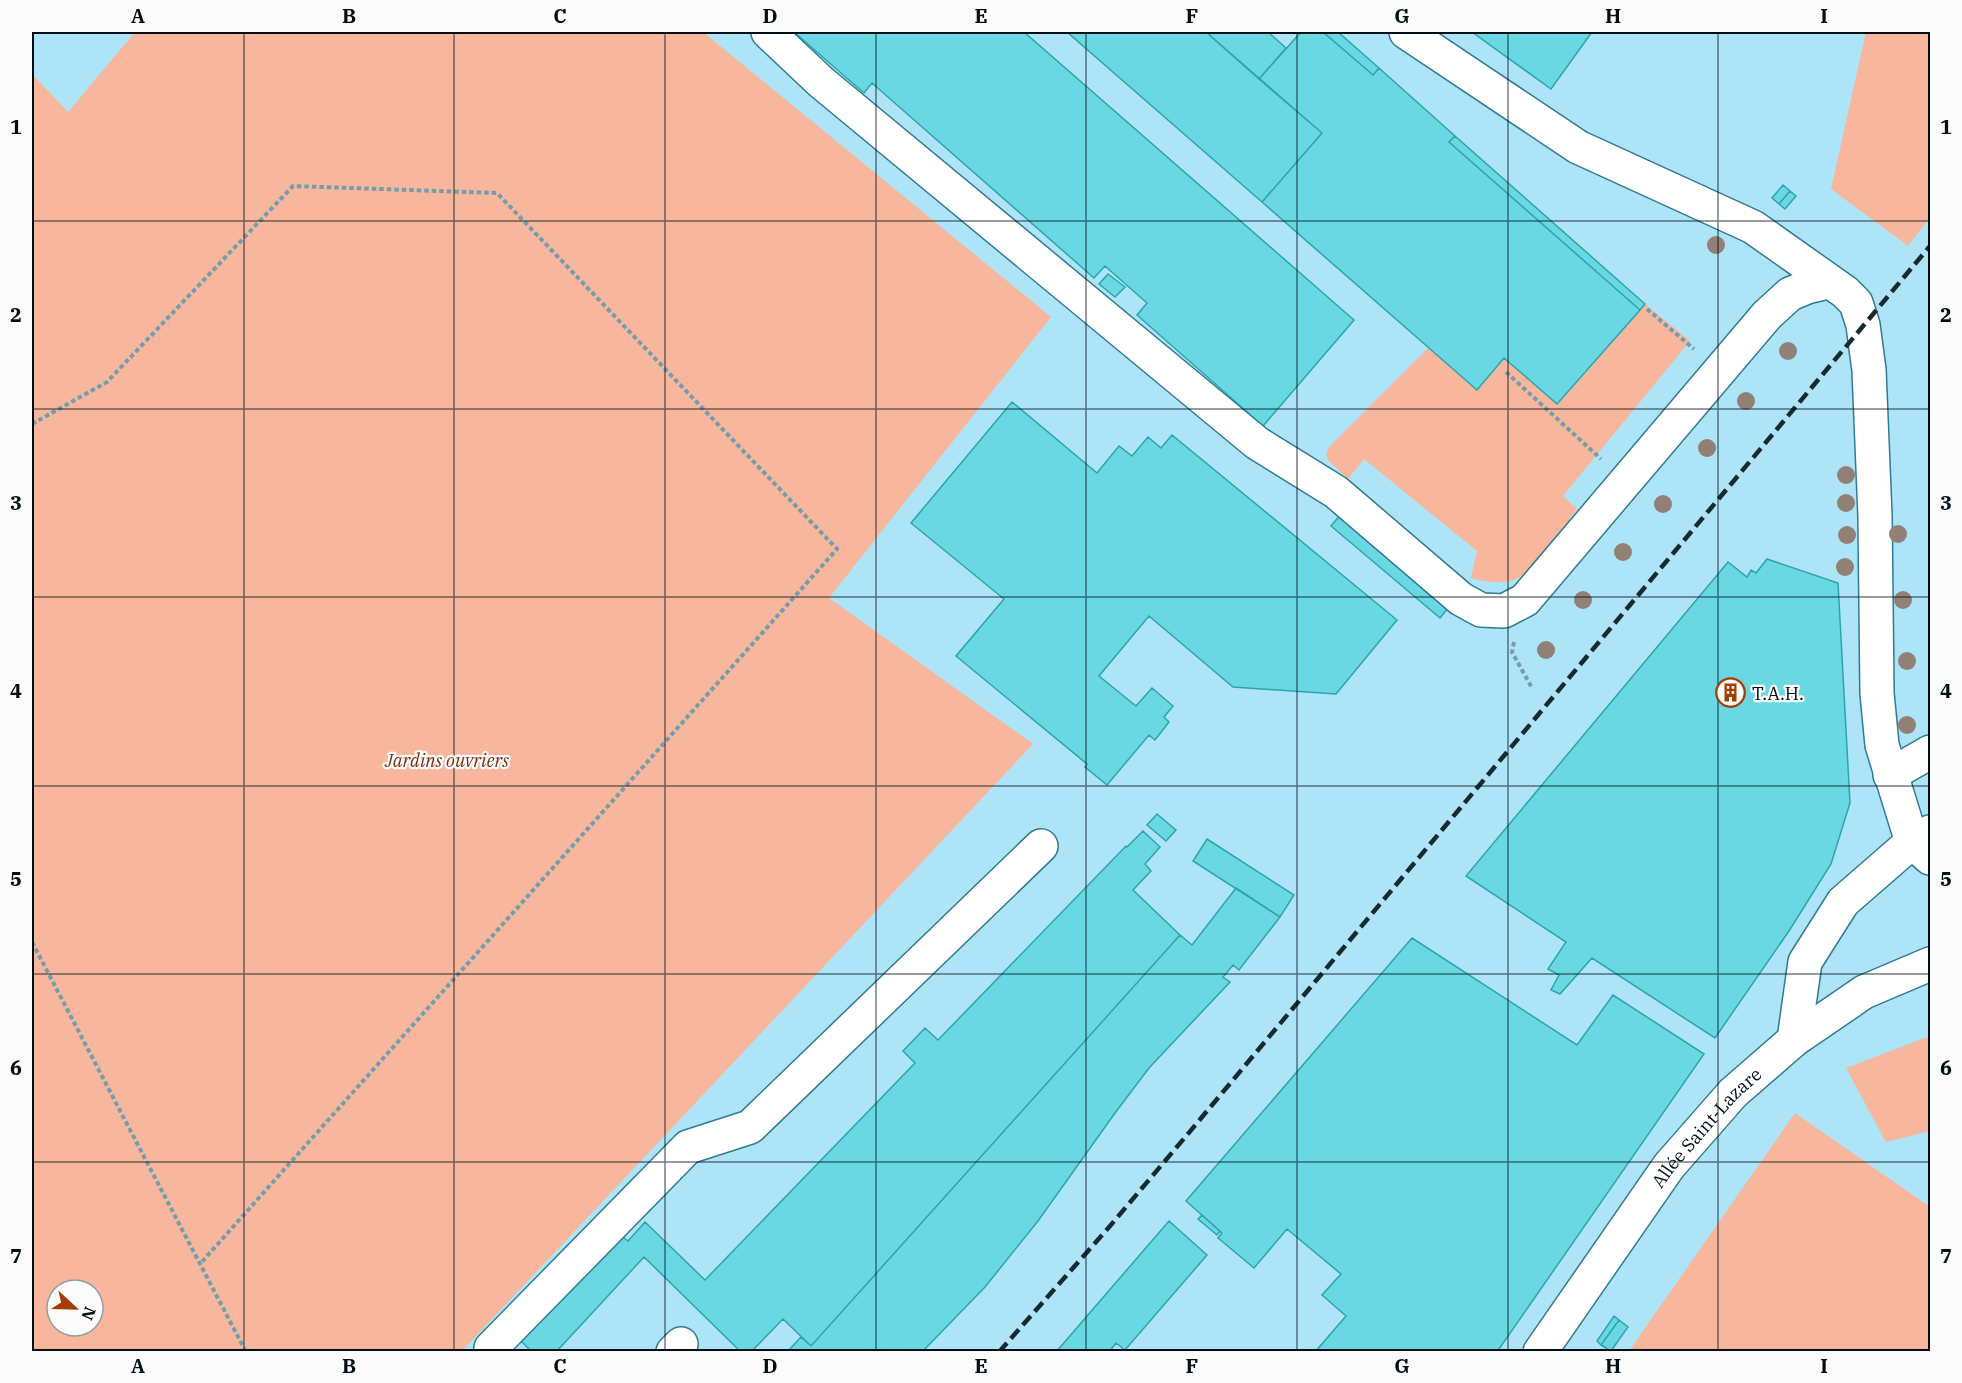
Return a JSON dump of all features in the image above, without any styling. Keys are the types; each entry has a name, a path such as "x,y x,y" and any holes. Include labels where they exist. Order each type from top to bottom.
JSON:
{"street":[{"path":"768,32 821,82 1257,443 1336,492 1461,599 1481,610 1504,612 1525,600 1767,315 1790,294 1828,282"},
{"path":"1406,32 1578,147 1753,227 1845,292 1856,303 1863,325 1869,369 1875,516 1877,693 1882,745 1890,775 1924,844 1843,902 1805,962 1794,1040"},
{"path":"1890,775 1930,752"},
{"path":"491,1352 491,1348 688,1147 750,1127 1041,846"},
{"name":"Allée Saint-Lazare","path":"1540,1352 1669,1166 1733,1093 1794,1040 1864,993 1930,964"}],"path":[{"path":"32,423 107,382 293,186 496,193 837,549 200,1264"},
{"path":"1647,309 1720,371"},
{"path":"1506,372 1627,480"},
{"path":"1525,600 1512,652 1532,688"},
{"path":"32,942 246,1352"}],"green space":[{"name":"Jardins ouvriers","path":"135,32 703,32 1051,317 829,598 1033,744 462,1351 32,1351 32,74 68,112"},
{"path":"1866,32 1930,32 1930,217 1908,246 1831,189"},
{"path":"1645,304 1690,341 1563,496 1577,509 1569,519 1575,522 1542,560 1518,578 1488,582 1471,578 1477,551 1364,459 1348,479 1329,461 1326,455 1329,447 1429,347 1504,358 1557,404"},
{"path":"1930,1036 1930,1131 1886,1142 1846,1068"},
{"path":"1795,1113 1930,1207 1930,1351 1629,1351"}],"building":[{"path":"794,32 1024,32 1354,320 1263,426 1137,315 1147,303 1105,266 1094,278 872,83 864,93"},
{"path":"1067,32 1206,32 1322,133 1262,202"},
{"path":"1206,32 1268,32 1286,48 1259,79"},
{"path":"1301,32 1323,32 1373,75 1379,68 1455,136 1449,142 1640,310 1557,404 1504,358 1477,390 1262,202 1322,133 1259,79"},
{"path":"1323,32 1338,32 1379,68 1373,75"},
{"path":"1472,32 1592,32 1551,89"},
{"path":"1455,136 1645,304 1640,310 1449,142"},
{"path":"1783,185 1790,191 1779,204 1772,198"},
{"path":"1790,191 1796,196 1785,209 1779,204"},
{"path":"1108,274 1125,287 1115,297 1099,284"},
{"path":"1012,402 1097,473 1119,446 1132,456 1148,437 1161,448 1172,435 1397,620 1336,694 1233,687 1149,616 1099,676 1136,706 1152,688 1173,706 1164,717 1169,722 1155,740 1149,735 1107,785 1085,767 1087,764 956,656 1004,599 911,523"},
{"path":"1340,515 1449,607 1440,618 1331,526"},
{"name":"T.A.H.","path":"1767,559 1838,583 1850,803 1831,864 1789,931 1715,1038 1592,958 1560,994 1551,990 1559,975 1548,969 1566,942 1466,876 1728,562 1747,577 1751,570 1756,573"},
{"path":"1157,814 1176,830 1166,841 1147,825"},
{"path":"1143,831 1160,847 1145,864 1151,871 1133,890 1180,935 811,1346 783,1319 751,1352 741,1352 644,1257 556,1352 532,1352 518,1338 617,1232 628,1241 645,1222 705,1280 915,1063 903,1051 925,1028 938,1040"},
{"path":"1207,839 1294,895 1280,917 1193,861"},
{"path":"1236,888 1280,917 1239,970 1233,965 1223,977 1230,982 1149,1068 1038,1221 985,1287 922,1352 787,1352 801,1337 811,1346 1180,935 1192,945"},
{"path":"1412,938 1577,1045 1613,995 1704,1054 1497,1352 1315,1352 1346,1316 1322,1295 1341,1274 1287,1229 1254,1268 1218,1238 1222,1233 1186,1201"},
{"path":"1202,1215 1220,1231 1217,1235 1198,1219"},
{"path":"1169,1221 1207,1255 1125,1350 1116,1343 1109,1352 1056,1352"},
{"path":"1614,1316 1619,1320 1601,1345 1597,1341"},
{"path":"1619,1320 1628,1327 1611,1351 1601,1345"}],"railway":[{"path":"999,1352 1187,1135 1930,246"}],"place":[{"name":"T.A.H.","path":"1731,693"}]}
